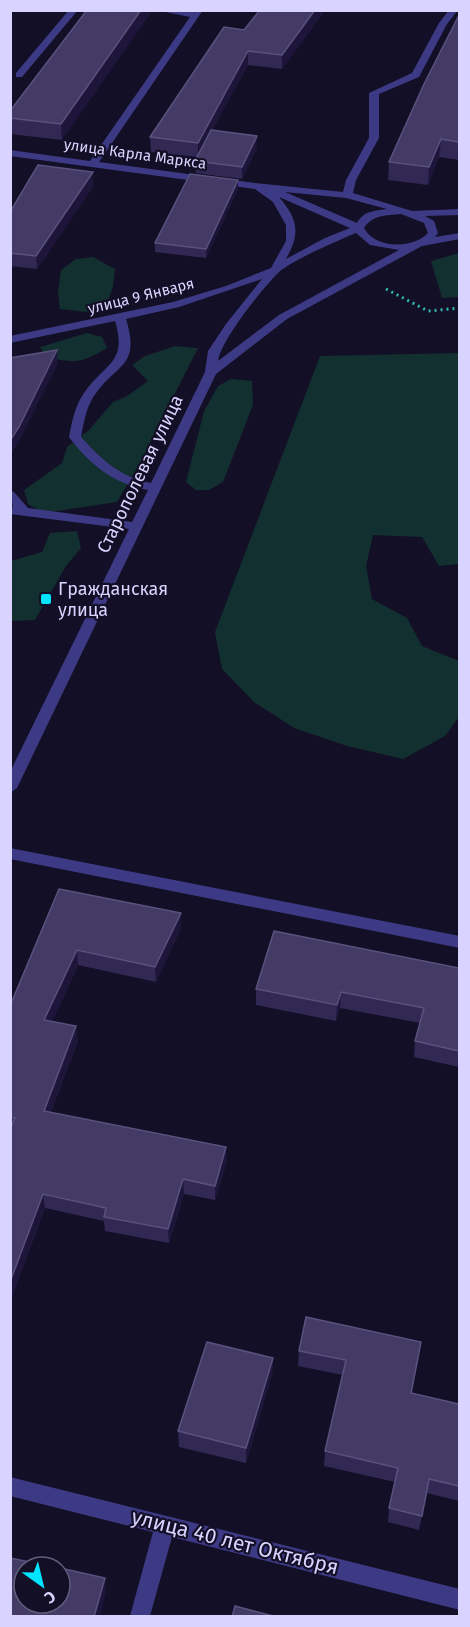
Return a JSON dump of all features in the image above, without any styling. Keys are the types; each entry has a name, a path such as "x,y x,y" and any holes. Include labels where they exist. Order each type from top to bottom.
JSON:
{"street":[{"path":"19,75 74,10"},
{"path":"160,10 197,13"},
{"path":"347,195 351,180 374,138 374,93 416,75 443,23 454,10"},
{"path":"93,163 197,13"},
{"name":"улица Карла Маркса","path":"10,153 255,186"},
{"path":"211,372 284,317 418,244 433,233 433,227 422,216 347,195 255,186"},
{"path":"255,186 303,203 359,228 361,233 373,242 393,247 459,236"},
{"path":"255,186 277,200 291,225 291,241 275,270"},
{"path":"407,212 459,212"},
{"name":"улица 9 Января","path":"10,340 120,318 230,288 275,270 329,240 359,228 361,223 372,214 407,212"},
{"name":"Старополевая улица","path":"10,788 211,372 214,351 275,270"},
{"path":"120,318 128,338 125,354 83,404 75,437 100,467 131,484 155,488"},
{"path":"10,495 17,511 136,526"},
{"path":"10,853 459,942"},
{"name":"улица 40 лет Октября","path":"10,1486 459,1600"},
{"path":"140,1617 165,1524"}],"path":[{"path":"382,288 428,311 459,308"}],"green space":[{"path":"459,253 459,297 442,298 431,261"},
{"path":"93,257 115,269 113,287 107,303 86,312 60,309 58,293 61,270 76,259"},
{"path":"87,333 102,337 107,348 78,361 64,361 46,357 40,347"},
{"path":"175,346 198,348 140,463 117,502 44,513 28,504 24,490 62,463 67,447 89,430 113,402 127,396 148,381 132,365 145,356"},
{"path":"459,353 459,564 439,566 422,537 373,535 366,566 372,599 407,618 422,646 459,661 459,717 445,736 403,759 347,746 294,728 254,702 222,669 215,632 320,356"},
{"path":"231,379 252,381 253,405 223,482 209,490 196,490 186,482 204,411 218,386"},
{"path":"77,531 81,548 66,566 35,620 11,621 11,561 42,552 50,533"}],"building":[{"path":"87,10 141,10 61,124 10,118 10,111"},
{"path":"260,10 315,10 282,55 248,51 198,143 150,137 224,27 244,30"},
{"path":"459,15 459,142 441,139 429,167 389,162 424,84"},
{"path":"211,130 257,136 242,167 195,161"},
{"path":"38,165 93,172 36,256 10,253 10,212"},
{"path":"190,174 238,180 206,249 155,243"},
{"path":"57,350 19,427 10,441 10,358"},
{"path":"59,889 181,913 155,967 77,950 44,1020 76,1026 44,1111 226,1147 215,1186 183,1179 168,1229 104,1217 106,1208 43,1194 10,1282 10,1129 15,1118 10,1117 10,1006"},
{"path":"274,931 459,968 459,1051 415,1041 424,1008 341,992 337,1005 256,989"},
{"path":"306,1317 421,1342 411,1393 459,1404 459,1486 429,1479 422,1516 389,1508 398,1468 325,1451 346,1360 299,1351"},
{"path":"207,1342 273,1358 246,1448 178,1431"},
{"path":"10,1558 12,1558 12,1615 72,1615 72,1571 105,1578 94,1617 10,1617"},
{"path":"235,1606 277,1617 232,1617"}],"place":[{"name":"Гражданская улица","path":"46,599"}]}
